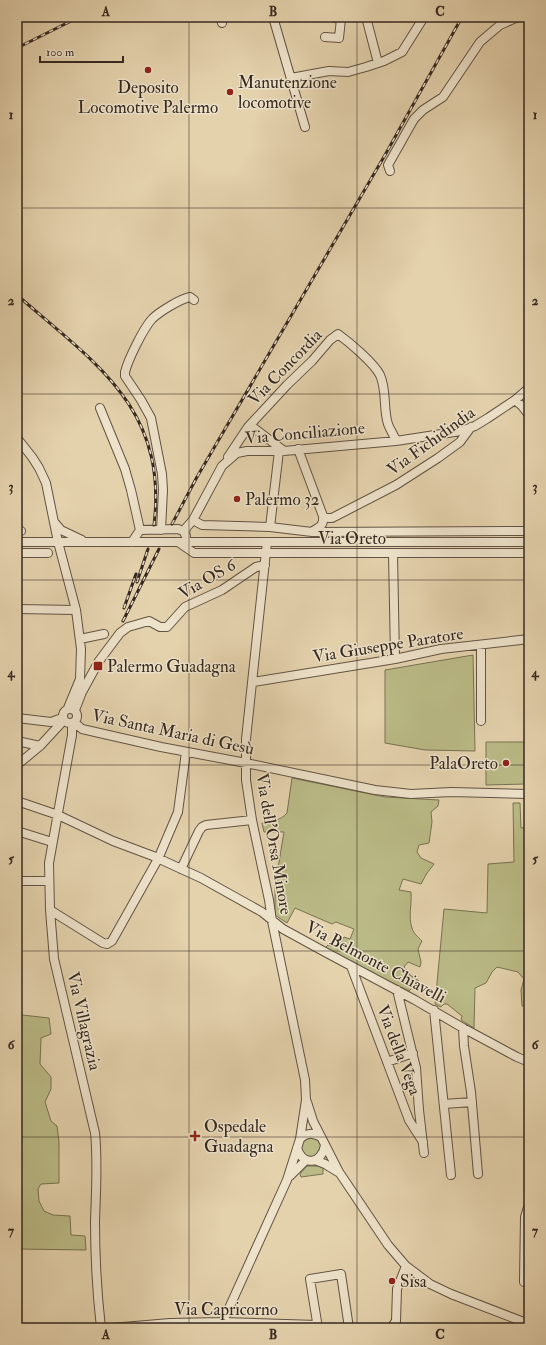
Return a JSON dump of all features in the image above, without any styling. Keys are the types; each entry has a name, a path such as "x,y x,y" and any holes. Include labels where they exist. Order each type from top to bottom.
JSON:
{"street":[{"path":"273,17 305,128"},
{"path":"325,37 340,38 341,19 334,17"},
{"path":"366,17 378,63"},
{"path":"291,78 329,71 348,72 378,63 402,52 424,17"},
{"path":"390,171 388,165 414,119 423,110 443,97 480,42 500,25 518,17"},
{"path":"161,530 163,490 162,474 151,418 124,372 135,348 152,319 181,299 190,297 194,300"},
{"name":"Via Concordia","path":"222,466 250,425 287,385 312,361 330,340 338,334 348,340 367,358 380,375 388,423 396,441"},
{"name":"Via Fichidindia","path":"324,518 332,518 396,485 460,442 471,427 488,418 515,400 529,388"},
{"path":"515,400 529,415"},
{"path":"100,408 125,469 131,490 140,530 132,542"},
{"path":"250,425 281,451 270,527"},
{"name":"Via Conciliazione","path":"185,533 186,528 193,520 222,466 237,453 247,451 281,451 396,441 447,434 471,427"},
{"path":"17,438 39,468 46,484 58,542 76,610 82,649 80,679 72,709 77,717 73,722 68,723 63,719"},
{"path":"298,449 324,518 322,524 312,532"},
{"name":"Via Oreto","path":"193,520 202,525 270,527 312,532 529,531"},
{"path":"55,522 62,530 85,542"},
{"path":"140,530 178,529 185,533 193,542"},
{"name":"Via Oreto","path":"17,542 529,542"},
{"name":"Via Oreto","path":"178,542 194,553 529,553"},
{"name":"Via dell'Orsa Minore","path":"267,542 246,739 246,780 252,820 270,900 272,921 305,1080 306,1100"},
{"path":"17,553 48,553"},
{"path":"393,553 395,659"},
{"name":"Via OS 6","path":"72,709 99,661 124,630 149,621 160,627 167,627 185,607 222,590 256,567 265,565"},
{"path":"17,610 76,610"},
{"path":"80,639 104,634"},
{"name":"Via Giuseppe Paratore","path":"253,682 441,650 529,639"},
{"path":"481,645 481,721"},
{"path":"17,765 40,746 63,719 63,713 72,709"},
{"path":"17,718 51,722 63,719"},
{"name":"Via Santa Maria di Gesù","path":"73,722 82,729 161,747 246,762 374,790 411,794 451,792 529,794"},
{"name":"Via Villagrazia","path":"73,722 72,735 52,842 48,881 54,959 95,1133 97,1164 95,1222 96,1260 101,1328"},
{"path":"17,741 40,746"},
{"path":"50,910 103,943 107,944 112,941 158,859 178,812 186,752"},
{"name":"Via Belmonte Chiavelli","path":"17,801 58,815 113,841 181,869 262,912 283,929 434,1010 462,1028 529,1062"},
{"path":"181,869 202,827 206,825 252,820"},
{"path":"17,831 52,842"},
{"path":"17,881 48,881"},
{"name":"Via della Vega","path":"351,966 409,1120 423,1142"},
{"path":"397,990 416,1068 424,1153"},
{"path":"434,1010 451,1175"},
{"path":"462,1028 472,1102 478,1174"},
{"path":"387,1062 413,1053"},
{"path":"306,1100 312,1121 339,1172 388,1245 406,1266 430,1284 451,1294 529,1324"},
{"path":"221,1325 287,1180 300,1139 306,1100"},
{"path":"444,1104 472,1102"},
{"path":"300,1139 309,1133 321,1137"},
{"path":"315,1160 320,1158 324,1153 325,1145"},
{"path":"297,1148 299,1154 306,1160"},
{"path":"287,1180 295,1169 306,1160 315,1160 339,1172"},
{"path":"524,1282 526,1217 529,1204"},
{"path":"391,1328 396,1322 398,1289 406,1266"},
{"path":"317,1326 310,1279 341,1274 349,1328"},
{"name":"Via Capricorno","path":"111,1328 170,1323 317,1326"}],"green space":[{"path":"473,655 475,751 425,750 385,743 385,670"},
{"name":"PalaOreto","path":"486,742 526,742 526,784 486,785"},
{"path":"292,778 385,797 439,800 438,806 431,812 432,822 429,843 419,845 417,852 421,858 434,864 421,884 403,879 399,890 411,892 411,924 413,932 422,941 418,949 421,962 420,967 408,962 404,967 410,975 419,981 409,991 325,948 328,945 335,947 344,937 350,939 354,929 336,922 332,924 295,908 287,923 275,915 275,882 284,832 264,832 262,823 275,821 282,818 287,813"},
{"path":"513,803 520,803 521,828 529,827 529,1006 522,1006 521,990 524,979 518,972 497,967 492,972 486,983 475,988 474,1028 461,1020 462,1016 447,1004 444,1004 441,1007 435,1004 444,909 487,913 488,864 514,862"},
{"path":"17,990 22,1015 49,1018 51,1034 41,1038 40,1064 51,1077 51,1089 45,1102 51,1121 57,1126 59,1142 59,1183 41,1184 38,1189 39,1201 44,1211 53,1215 70,1216 71,1235 85,1236 86,1250 17,1249"},
{"path":"311,1137 318,1140 321,1147 318,1154 311,1157 304,1154 301,1147 304,1140"},
{"path":"307,1166 323,1167 323,1174 301,1177 300,1174"}],"railway":[{"path":"17,48 79,17"},
{"path":"172,524 197,477 385,155 462,17"},
{"path":"17,295 73,343 98,367 120,392 137,419 149,449 155,484 154,525"},
{"path":"137,582 148,549"},
{"path":"123,621 159,549"},
{"path":"124,608 136,574"}],"place":[{"name":"Deposito Locomotive Palermo","path":"148,70"},
{"name":"Manutenzione locomotive","path":"230,92"},
{"name":"Palermo 32","path":"237,499"},
{"name":"Palermo Guadagna","path":"98,666"},
{"name":"PalaOreto","path":"506,763"},
{"name":"Ospedale Guadagna","path":"195,1136"},
{"name":"Sisa","path":"392,1281"}]}
